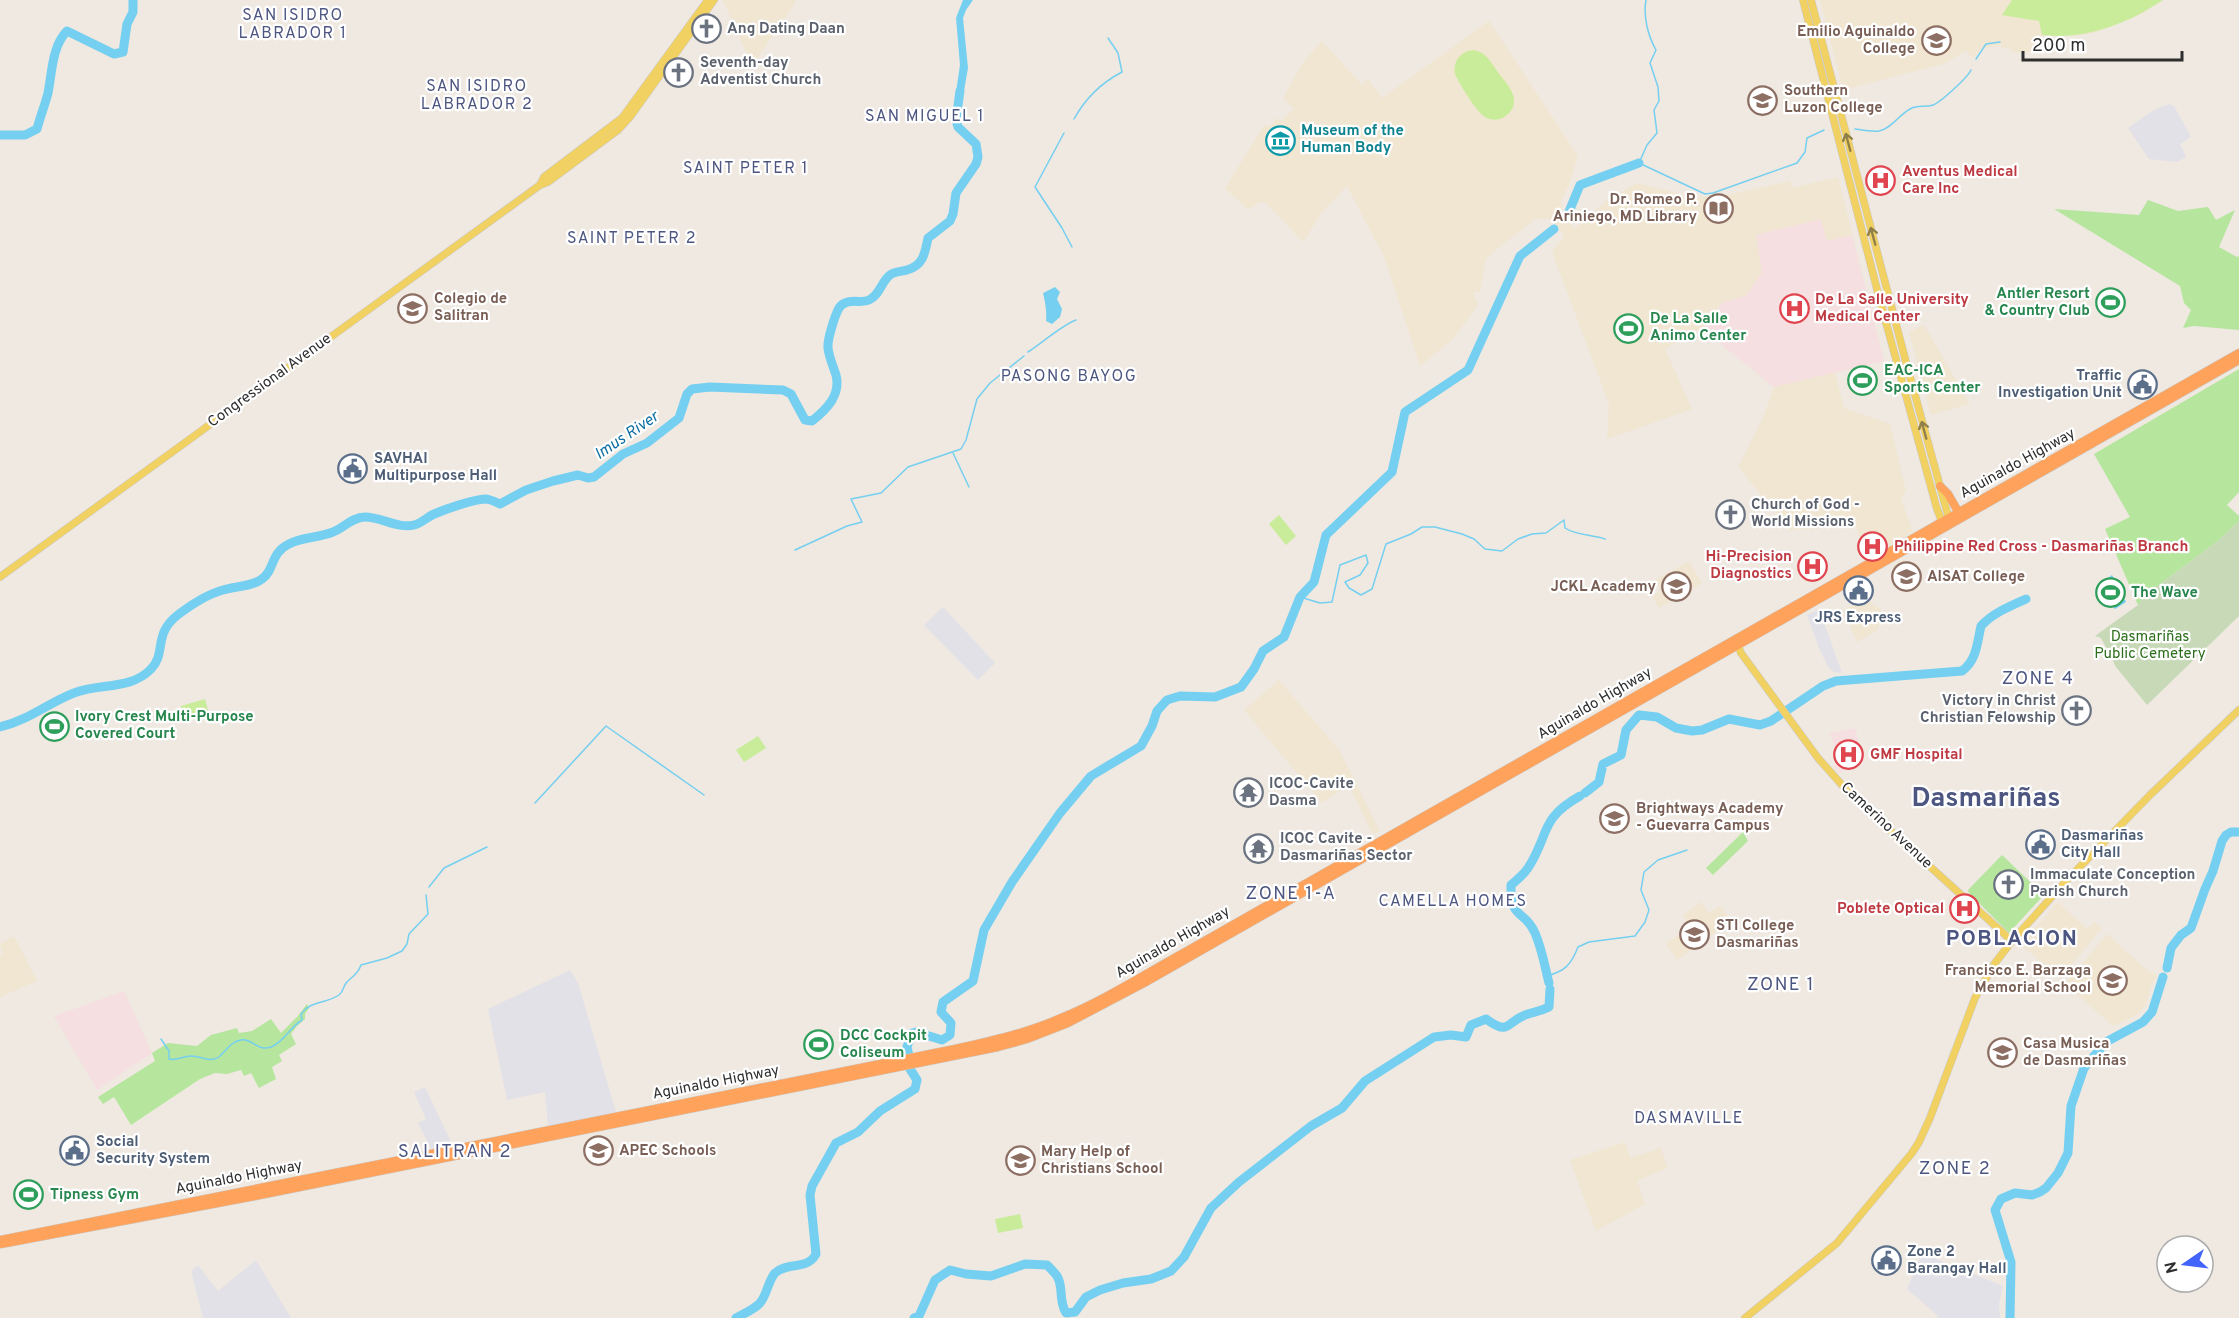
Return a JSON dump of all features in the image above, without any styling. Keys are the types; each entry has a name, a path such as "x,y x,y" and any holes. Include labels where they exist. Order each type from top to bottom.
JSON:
{"highway":[{"name":"Aguinaldo Highway","path":"1946,522 2239,353"},
{"name":"Aguinaldo Highway","path":"0,1245 255,1196 917,1060 998,1047 1027,1039 1068,1023 1110,1002 1946,522 2239,360"},
{"path":"1940,486 1948,494 1959,513"},
{"name":"Aguinaldo Highway","path":"0,1237 901,1064"}],"main road":[{"name":"Congressional Avenue","path":"540,185 544,177 622,118 708,0"},
{"name":"Congressional Avenue","path":"0,577 625,124 714,0"},
{"path":"1803,0 1894,352 1946,522"},
{"path":"1811,0 1940,486 1946,522"},
{"name":"Camerino Avenue","path":"1737,642 1818,758 1850,794 2012,941"},
{"path":"1745,1318 1837,1243 1912,1153 1934,1107 1980,987 2012,941 2067,880 2145,800 2239,710"}],"shaded area":[{"path":"723,0 794,0 796,2 752,66"},
{"name":"Emilio Aguinaldo College","path":"1820,0 2163,0 2142,14 2097,32 2077,36 2042,35 2040,53 2012,52 2008,47 2002,49 2001,45 1982,48 1973,58 1966,51 1943,64 1843,90"},
{"path":"1489,21 1578,156 1568,187 1561,200 1562,212 1574,229 1606,201 1637,183 1689,196 1719,197 1790,181 1792,188 1838,177 1884,361 1835,373 1844,408 1890,424 1906,491 1901,499 1913,532 1867,558 1855,524 1790,530 1738,467 1764,415 1774,387 1702,329 1665,349 1692,409 1607,439 1609,404 1552,252 1564,236 1552,219 1535,219 1486,258 1480,292 1473,292 1478,305 1453,339 1420,366 1384,257 1347,186 1322,212 1303,242 1265,202 1260,202 1248,210 1225,188 1265,124 1269,127 1277,118 1281,121 1294,109 1283,98 1304,61 1322,41 1362,85 1368,79 1382,98"},
{"path":"2169,104 2174,106 2191,137 2180,144 2186,157 2177,162 2149,159 2128,128 2154,110"},
{"name":"De La Salle University Medical Center","path":"1821,219 1827,241 1852,235 1884,361 1774,387 1702,329 1723,302 1746,296 1762,272 1756,235"},
{"path":"1924,325 1970,404 1931,415 1909,332"},
{"name":"AISAT College","path":"1904,559 1917,585 1906,591 1893,566"},
{"name":"JCKL Academy","path":"1689,561 1702,583 1659,608 1652,596 1661,591 1655,580"},
{"path":"1865,599 1881,609 1878,630 1857,642 1843,610"},
{"path":"943,607 995,663 978,680 924,625"},
{"path":"1819,609 1842,673 1833,672 1827,665 1807,615"},
{"path":"1279,680 1340,751 1380,831 1372,834 1349,785 1322,803 1244,710"},
{"name":"GMF Hospital","path":"1855,728 1864,761 1839,773 1833,766 1840,763 1830,733"},
{"name":"STI College Dasmariñas","path":"1701,902 1709,913 1721,906 1731,921 1677,960 1666,943 1691,928 1683,915"},
{"path":"2058,902 2087,929 2094,922 2102,928 2060,979 2021,944"},
{"name":"Francisco E. Barzaga Memorial School","path":"2107,934 2148,971 2157,975 2146,1004 2137,1015 2113,1026 2065,984"},
{"path":"14,936 37,981 0,997 0,956 3,954 0,944"},
{"path":"570,970 578,983 616,1112 548,1126 545,1092 507,1100 488,1009"},
{"path":"124,991 152,1053 97,1090 54,1016"},
{"path":"425,1087 452,1144 431,1149 418,1123 426,1119 414,1092"},
{"path":"1625,1142 1630,1158 1661,1148 1667,1168 1637,1181 1645,1204 1596,1231 1570,1160"},
{"path":"1922,1253 2003,1286 1999,1304 2000,1318 1936,1318 1938,1316 1907,1289"},
{"path":"256,1260 291,1318 203,1318 191,1271 198,1265 218,1291"}],"green space":[{"path":"2012,0 2163,0 2135,16 2106,28 2058,36 2042,35 2039,21 2002,15"},
{"path":"1473,50 1487,58 1512,92 1513,106 1502,118 1490,119 1481,114 1455,74 1458,58"},
{"path":"2148,200 2178,211 2208,207 2216,220 2235,210 2219,247 2239,256 2239,330 2194,326 2183,328 2191,310 2184,303 2180,286 2054,209 2139,215"},
{"path":"2239,369 2239,492 2227,505 2239,516 2239,521 2218,541 2148,593 2138,605 2105,529 2130,517 2094,454"},
{"path":"1279,515 1296,536 1286,545 1269,524"},
{"name":"Dasmariñas Public Cemetery","path":"2239,521 2239,616 2147,705 2116,667 2101,638 2095,636 2138,605 2148,593 2218,541"},
{"path":"205,699 209,714 185,720 181,706"},
{"path":"758,736 766,748 744,762 736,750"},
{"path":"1743,832 1748,841 1713,875 1706,868"},
{"path":"2002,855 2044,895 2009,933 1968,890"},
{"path":"307,1004 309,1008 305,1019 291,1034 296,1044 279,1055 282,1061 272,1067 276,1079 259,1088 251,1073 244,1076 241,1070 227,1074 215,1073 200,1079 131,1125 114,1097 103,1104 98,1097 155,1061 152,1053 168,1043 197,1046 211,1035 237,1028 239,1033 252,1031 271,1019 281,1033"},
{"path":"1020,1214 1023,1228 998,1233 995,1219"}],"water":[{"path":"963,0 973,0 963,18 968,68 962,102 955,99 960,65 956,18"},
{"path":"1055,287 1060,292 1057,299 1062,309 1060,317 1052,324 1046,321 1043,293"},
{"name":"The Wave","path":"2112,575 2126,602 2115,609 2096,588"}],"waterway":[{"path":"0,135 25,135 37,129 48,93 55,52 67,31 114,54 123,52 127,24 133,12 133,0"},
{"path":"1646,0 1647,26 1656,50 1650,63 1658,87 1659,101 1654,110 1657,133 1647,145 1639,163 1705,194 1713,193 1797,163 1805,152 1807,138 1824,130"},
{"path":"1074,119 1094,92 1122,72 1118,53 1108,38"},
{"path":"1976,59 1986,44 2000,42"},
{"path":"1855,129 1883,130 1906,111 1919,106 1933,105 1954,89 1971,70"},
{"name":"Imus River","path":"0,727 20,720 74,693 125,683 143,676 156,663 162,636 171,621 211,594 253,584 262,579 279,552 289,544 333,532 360,517 408,526 414,525 434,514 468,502 487,499 500,504 526,490 553,481 578,475 594,477 623,454 647,443 679,418 687,394 692,389 710,387 783,390 791,394 805,420 812,421 823,412 835,395 837,382 828,344 839,308 845,303 873,298 890,275 917,265 923,257 928,238 950,221 956,193 976,164 978,157 976,144 958,127 956,120 960,91"},
{"path":"1064,133 1035,187 1072,247"},
{"path":"1568,214 1580,185 1639,163"},
{"path":"909,1056 907,1047 912,1033 916,1032 942,1040 950,1035 951,1023 941,1012 943,1002 973,981 984,930 1012,882 1060,813 1091,776 1141,746 1157,711 1167,700 1180,696 1215,697 1241,687 1263,651 1284,637 1300,597 1314,582 1326,535 1392,472 1405,412 1468,370 1520,256 1554,229"},
{"path":"1028,352 1076,320"},
{"path":"795,550 847,526 862,522 851,499 881,493 908,467 961,449 966,440 977,399 990,383 1024,356"},
{"path":"953,453 969,487"},
{"path":"1300,597 1320,603 1332,602 1340,565 1366,555 1368,563 1360,575 1345,582 1349,588 1361,595 1372,589 1386,544 1422,527 1435,527 1462,534 1474,539 1485,549 1502,551 1518,539 1532,534 1546,533 1564,520 1565,528 1569,530 1605,539"},
{"path":"1585,793 1599,782 1603,764 1621,755 1626,730 1639,715 1657,717 1676,728 1692,731 1702,730 1729,719 1760,725 1771,721 1823,686 1836,681 1962,671 1974,656 1981,626 1996,614 2026,599"},
{"path":"535,803 606,726 704,795"},
{"path":"1549,983 1535,933 1527,920 1516,910 1511,896 1511,885 1528,868 1551,820 1567,804 1580,796"},
{"path":"2167,968 2171,948 2181,935 2191,928 2222,841 2231,832 2239,832"},
{"path":"429,887 444,868 487,847"},
{"path":"1547,976 1567,966 1578,947 1589,942 1635,936 1645,922 1649,910 1641,890 1644,872 1658,860 1687,850"},
{"path":"161,1039 169,1051 169,1059 191,1056 216,1059 231,1045 241,1040 262,1048 276,1045 302,1020 301,1014 309,1006 341,994 346,983 361,965 402,951 407,944 409,934 428,914 426,895"},
{"path":"2010,1318 2011,1262 1995,1210 2001,1199 2015,1193 2032,1195 2040,1192 2058,1173 2068,1153 2071,1106 2084,1068 2106,1042 2143,1022 2152,1012 2163,977"},
{"path":"914,1318 919,1316 935,1280 950,1270 991,1276 1025,1264 1047,1265 1059,1280 1062,1303 1066,1313 1075,1312 1086,1297 1100,1290 1123,1283 1151,1279 1171,1271 1184,1257 1211,1208 1239,1182 1311,1126 1342,1108 1365,1081 1434,1037 1451,1035 1466,1037 1471,1025 1486,1019 1499,1027 1504,1027 1525,1015 1543,1010 1549,1007 1550,989"},
{"path":"736,1318 760,1303 775,1273 780,1269 808,1262 816,1254 810,1195 812,1186 836,1143 858,1132 880,1111 915,1089 917,1080 910,1069"}],"place":[{"name":"Ang Dating Daan","path":"706,29"},
{"name":"Emilio Aguinaldo College","path":"1936,41"},
{"name":"Seventh-day Adventist Church","path":"679,72"},
{"name":"Southern Luzon College","path":"1763,100"},
{"name":"Museum of the Human Body","path":"1280,140"},
{"name":"Aventus Medical Care Inc","path":"1881,181"},
{"name":"Dr. Romeo P. Ariniego, MD Library","path":"1718,209"},
{"name":"Antler Resort & Country Club","path":"2111,303"},
{"name":"Colegio de Salitran","path":"413,308"},
{"name":"De La Salle University Medical Center","path":"1794,309"},
{"name":"De La Salle Animo Center","path":"1629,328"},
{"name":"EAC-ICA Sports Center","path":"1863,380"},
{"name":"Traffic Investigation Unit","path":"2143,385"},
{"name":"SAVHAI Multipurpose Hall","path":"353,468"},
{"name":"Church of God - World Missions","path":"1730,514"},
{"name":"Philippine Red Cross - Dasmariñas Branch","path":"1873,547"},
{"name":"Hi-Precision Diagnostics","path":"1813,566"},
{"name":"AISAT College","path":"1906,577"},
{"name":"JCKL Academy","path":"1677,587"},
{"name":"JRS Express","path":"1858,591"},
{"name":"The Wave","path":"2110,593"},
{"name":"Victory in Christ Christian Felowship","path":"2077,710"},
{"name":"Ivory Crest Multi-Purpose Covered Court","path":"54,726"},
{"name":"GMF Hospital","path":"1849,755"},
{"name":"ICOC-Cavite Dasma","path":"1248,793"},
{"name":"Brightways Academy - Guevarra Campus","path":"1615,818"},
{"name":"Dasmariñas City Hall","path":"2040,845"},
{"name":"ICOC Cavite - Dasmariñas Sector","path":"1259,848"},
{"name":"Immaculate Conception Parish Church","path":"2009,884"},
{"name":"Poblete Optical","path":"1965,909"},
{"name":"STI College Dasmariñas","path":"1695,935"},
{"name":"Francisco E. Barzaga Memorial School","path":"2112,980"},
{"name":"DCC Cockpit Coliseum","path":"819,1045"},
{"name":"Casa Musica de Dasmariñas","path":"2002,1053"},
{"name":"Social Security System","path":"75,1151"},
{"name":"APEC Schools","path":"598,1151"},
{"name":"Mary Help of Christians School","path":"1020,1161"},
{"name":"Tipness Gym","path":"29,1195"},
{"name":"Zone 2 Barangay Hall","path":"1886,1261"}],"district":[{"name":"SAN ISIDRO LABRADOR 1","path":"293,25"},
{"name":"SAN ISIDRO LABRADOR 2","path":"477,96"},
{"name":"SAN MIGUEL 1","path":"925,117"},
{"name":"SAINT PETER 1","path":"746,169"},
{"name":"SAINT PETER 2","path":"632,239"},
{"name":"PASONG BAYOG","path":"1069,377"},
{"name":"ZONE 4","path":"2038,679"},
{"name":"Dasmariñas","path":"1986,799"},
{"name":"ZONE 1-A","path":"1291,894"},
{"name":"CAMELLA HOMES","path":"1453,902"},
{"name":"POBLACION","path":"2012,939"},
{"name":"ZONE 1","path":"1781,985"},
{"name":"DASMAVILLE","path":"1689,1119"},
{"name":"SALITRAN 2","path":"455,1152"},
{"name":"ZONE 2","path":"1955,1169"}]}
